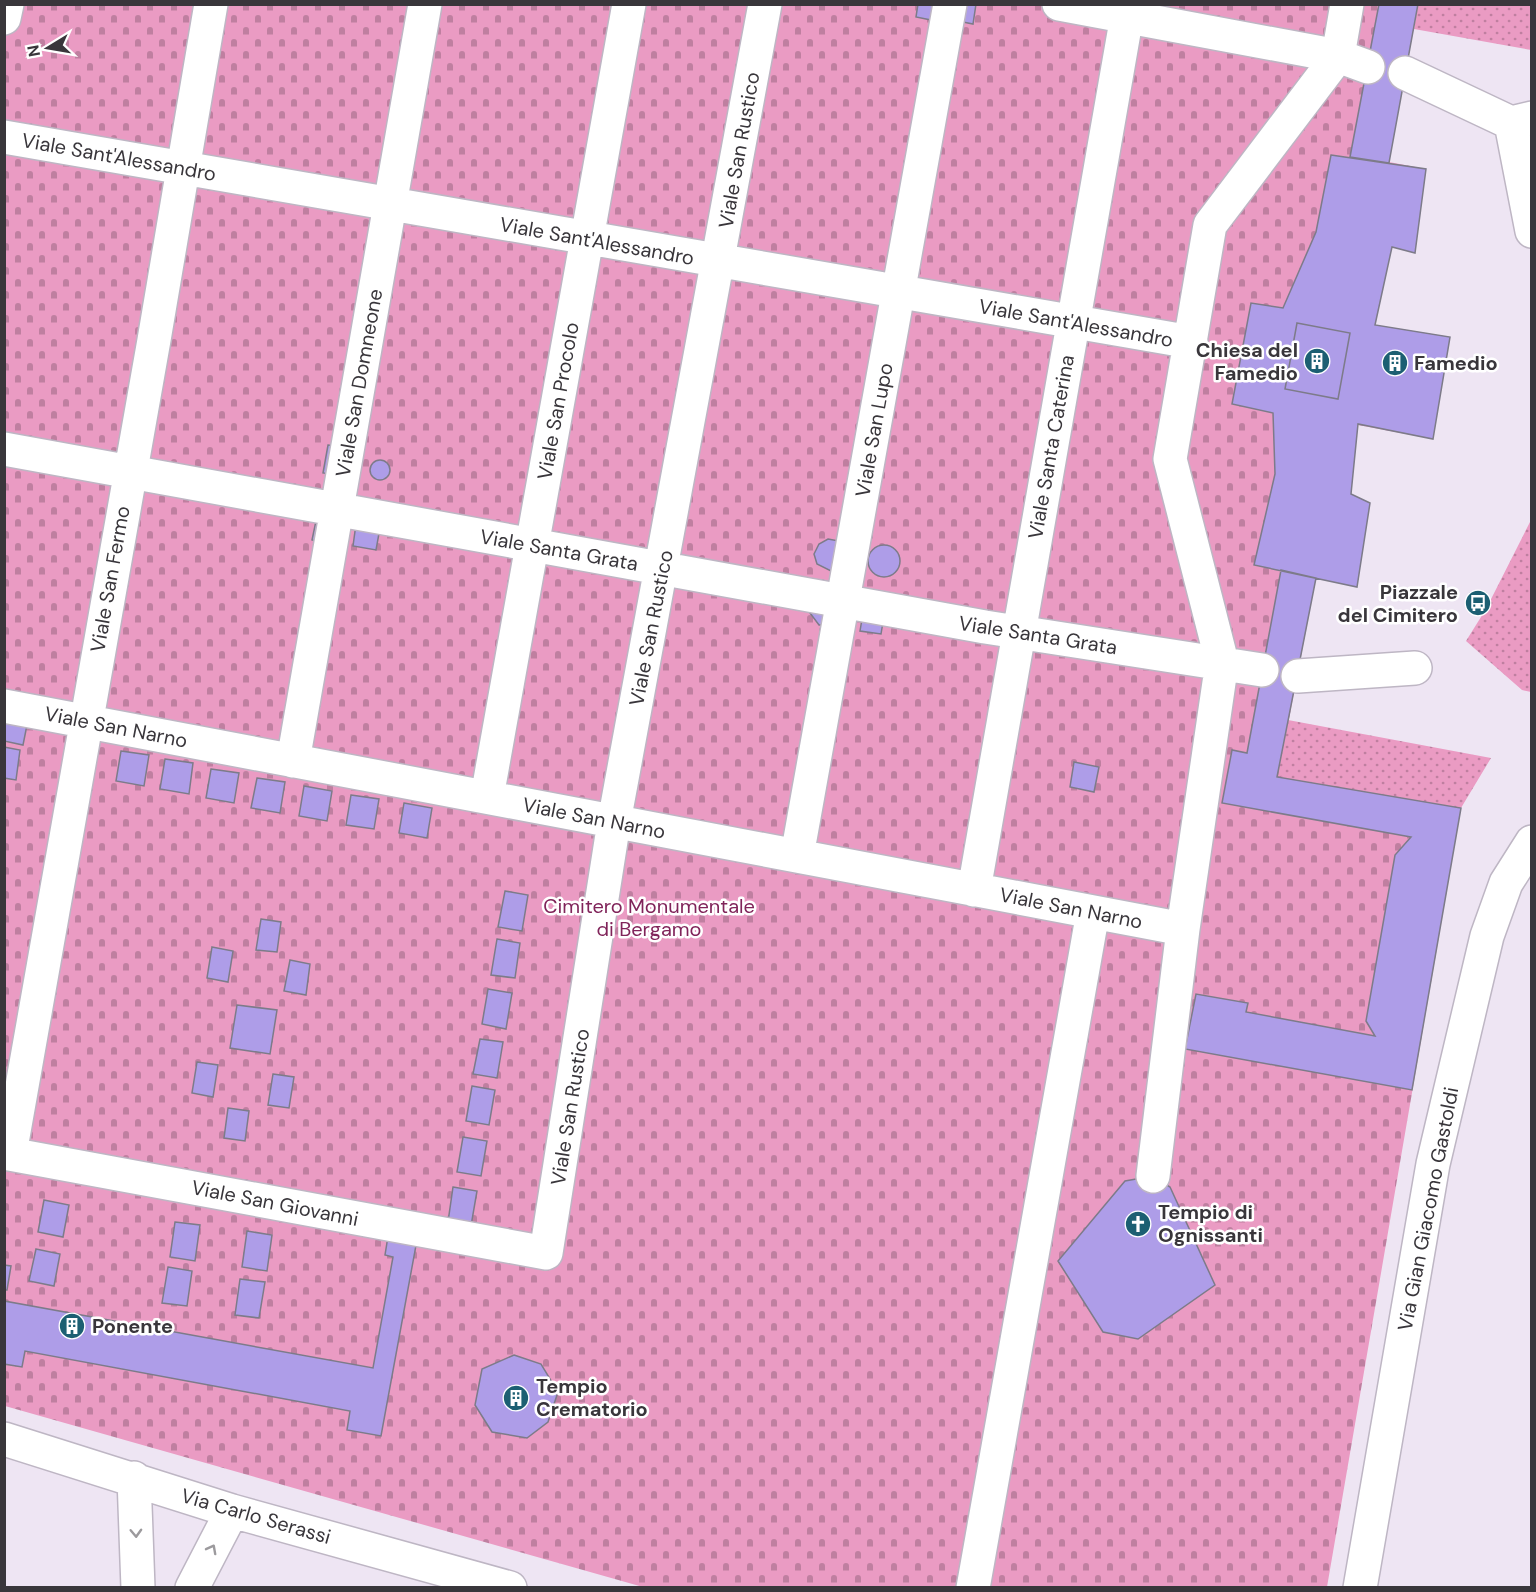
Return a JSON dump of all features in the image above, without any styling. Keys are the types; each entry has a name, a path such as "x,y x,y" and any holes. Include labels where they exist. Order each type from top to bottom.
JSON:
{"street":[{"path":"4,18 7,4"},
{"name":"Viale San Fermo","path":"7,1153 86,722 211,4"},
{"name":"Viale San Domneone","path":"293,760 426,4"},
{"name":"Viale San Procolo","path":"487,797 628,4"},
{"name":"Viale San Rustico","path":"546,1253 614,822 765,4"},
{"name":"Viale San Lupo","path":"797,856 950,4"},
{"path":"1059,4 1128,11 1338,56 1368,67"},
{"path":"1153,1176 1183,929 1222,662 1170,459 1210,225 1338,56 1347,4"},
{"name":"Viale Santa Caterina","path":"974,890 1128,11"},
{"path":"1405,73 1521,121 1532,231"},
{"name":"Viale Sant'Alessandro","path":"4,137 1191,342"},
{"name":"Viale Santa Grata","path":"4,449 1020,633 1222,662 1262,670"},
{"path":"1298,676 1415,668"},
{"name":"Viale San Narno","path":"4,706 1183,929"},
{"name":"Via Gian Giacomo Gastoldi","path":"1360,1587 1433,1164 1487,936 1506,883 1532,842"},
{"path":"973,1587 1093,912"},
{"name":"Viale San Giovanni","path":"7,1153 546,1253"},
{"name":"Via Carlo Serassi","path":"4,1439 232,1510 510,1587"},
{"path":"134,1478 138,1587"},
{"path":"192,1587 232,1510"}],"green space":[{"name":"Cimitero Monumentale di Bergamo","path":"4,5 1418,5 1389,162 1426,169 1415,253 1392,247 1375,325 1450,337 1433,439 1358,425 1351,494 1370,503 1357,587 1316,578 1278,776 1461,808 1327,1587 643,1587 5,1406"},
{"path":"1418,5 1531,5 1531,50 1414,29"},
{"path":"1531,520 1531,692 1522,690 1466,641 1486,609"},
{"path":"1288,720 1491,758 1461,808 1277,777"}],"building":[{"path":"918,4 939,4 936,21 916,17"},
{"path":"956,4 976,4 973,24 953,20"},
{"path":"1379,4 1418,4 1389,163 1350,157"},
{"name":"Famedio","path":"1331,155 1426,169 1415,253 1392,247 1375,325 1450,337 1433,439 1358,424 1351,494 1370,503 1357,587 1254,565 1275,474 1273,413 1232,404 1251,303 1283,308 1316,232","holes":["1297,323 1350,333 1338,399 1285,389"]},
{"name":"Chiesa del Famedio","path":"1297,323 1350,333 1338,399 1285,389"},
{"path":"328,445 341,447 336,475 323,473"},
{"path":"380,460 387,463 390,470 387,477 380,480 373,477 370,470 373,463"},
{"path":"316,521 325,523 322,542 312,540"},
{"path":"356,524 380,528 376,550 353,546"},
{"path":"828,539 839,541 836,570 831,571 817,564 814,554 819,544"},
{"path":"884,545 895,550 900,561 895,572 884,577 873,572 868,561 873,550"},
{"path":"1281,570 1316,578 1277,777 1461,808 1412,1090 1185,1049 1196,994 1248,1003 1246,1012 1375,1036 1366,1021 1395,855 1411,837 1222,803 1232,750 1247,753"},
{"path":"824,602 826,625 819,625 810,613"},
{"path":"863,613 884,616 881,634 860,631"},
{"path":"4,711 29,715 23,745 4,741"},
{"path":"4,747 20,750 16,780 4,778"},
{"path":"121,751 149,755 144,786 116,781"},
{"path":"165,759 193,763 189,794 160,789"},
{"path":"1074,762 1099,767 1094,792 1070,787"},
{"path":"211,769 239,773 234,803 206,798"},
{"path":"257,778 285,782 280,813 251,808"},
{"path":"304,786 332,791 327,821 299,816"},
{"path":"351,795 379,799 374,829 346,825"},
{"path":"404,803 432,808 427,838 399,833"},
{"path":"505,891 528,895 522,931 498,927"},
{"path":"261,919 281,922 277,952 256,950"},
{"path":"497,939 520,943 515,978 491,975"},
{"path":"212,947 233,951 228,982 207,978"},
{"path":"290,960 310,964 306,995 284,991"},
{"path":"488,989 512,993 506,1029 482,1024"},
{"path":"237,1005 277,1010 270,1054 230,1048"},
{"path":"480,1039 503,1042 497,1078 473,1074"},
{"path":"197,1062 218,1065 213,1097 192,1093"},
{"path":"273,1074 294,1077 289,1108 268,1105"},
{"path":"472,1086 495,1090 489,1125 466,1121"},
{"path":"228,1108 249,1111 245,1141 224,1138"},
{"path":"463,1137 487,1141 481,1176 457,1172"},
{"name":"Tempio di Ognissanti","path":"1153,1176 1170,1187 1215,1285 1138,1339 1103,1332 1058,1261 1125,1181"},
{"path":"453,1187 477,1191 471,1226 448,1222"},
{"path":"44,1200 69,1205 63,1237 38,1232"},
{"path":"175,1222 200,1225 195,1261 170,1257"},
{"name":"Ponente","path":"390,1224 419,1229 381,1436 347,1430 350,1411 25,1351 22,1367 4,1364 4,1301 373,1368 393,1257 385,1255"},
{"path":"247,1231 272,1235 267,1271 242,1267"},
{"path":"36,1249 60,1254 54,1286 29,1281"},
{"path":"4,1265 11,1266 7,1290 4,1290"},
{"path":"168,1267 192,1271 187,1306 162,1303"},
{"path":"240,1279 265,1282 259,1318 235,1315"},
{"name":"Tempio Crematorio","path":"514,1355 541,1364 558,1392 548,1422 527,1438 492,1432 475,1405 482,1369"}],"place":[{"name":"Chiesa del Famedio","path":"1317,361"},
{"name":"Famedio","path":"1395,363"},
{"name":"Piazzale del Cimitero","path":"1478,603"},
{"name":"Tempio di Ognissanti","path":"1138,1224"},
{"name":"Ponente","path":"72,1326"},
{"name":"Tempio Crematorio","path":"516,1398"}]}
